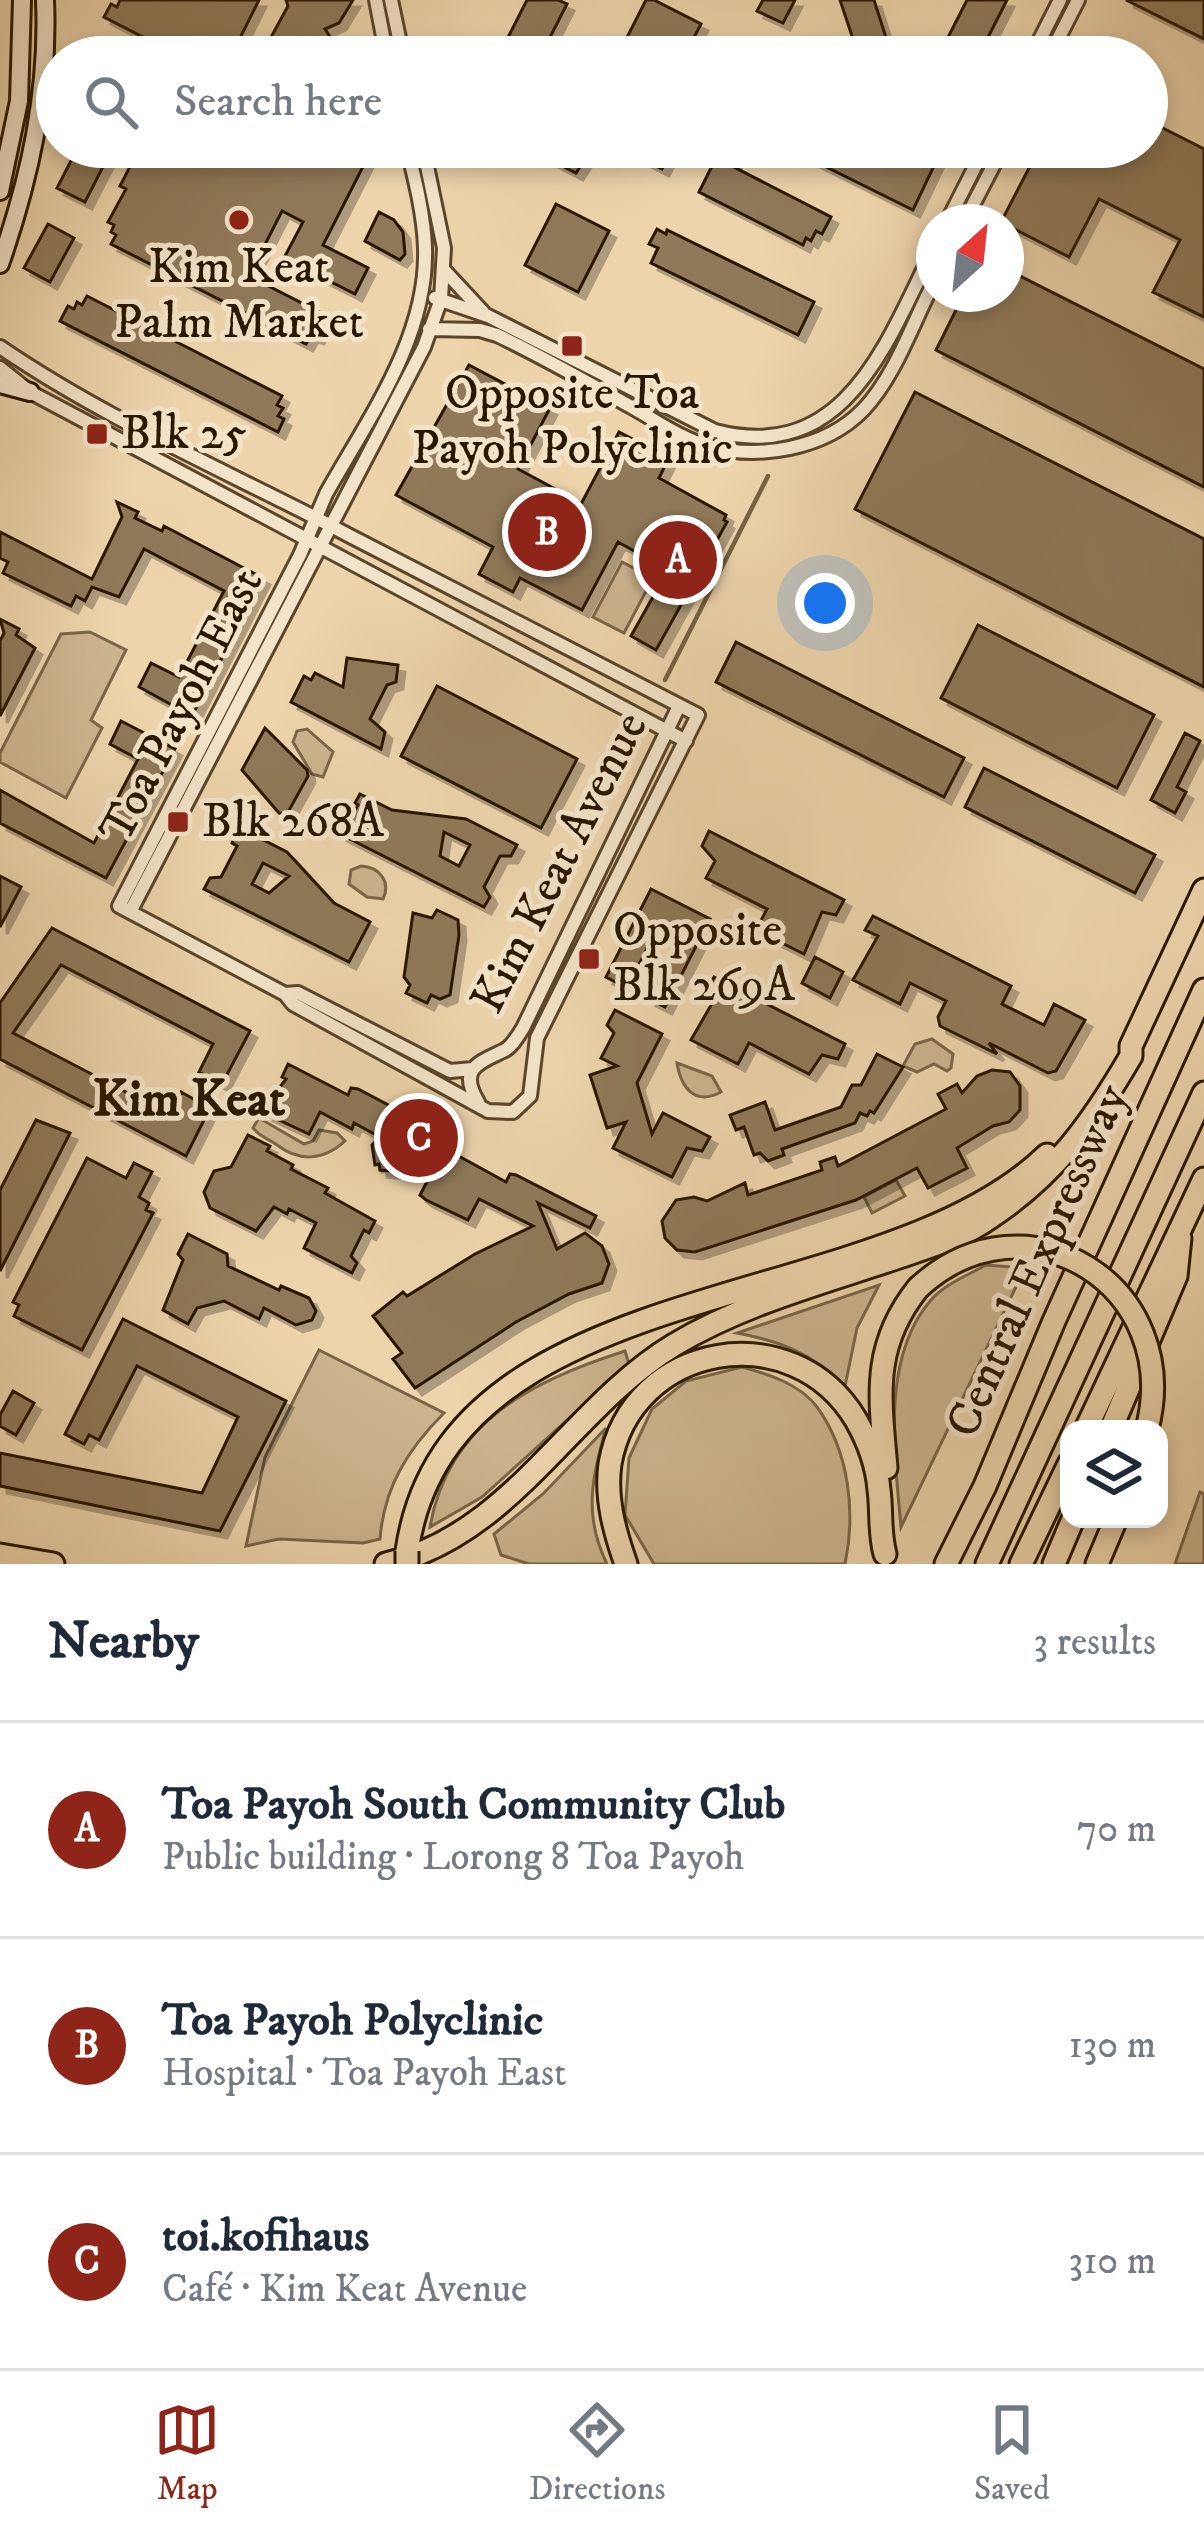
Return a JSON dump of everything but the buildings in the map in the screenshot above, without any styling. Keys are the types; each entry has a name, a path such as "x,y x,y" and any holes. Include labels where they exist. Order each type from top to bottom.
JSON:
{"highway":[{"path":"407,1564 410,1527 427,1478 468,1422 493,1399 581,1346 961,1212 1039,1162 1079,1122 1130,1046 1204,890"},
{"name":"Central Expressway","path":"946,1564 1204,990"},
{"path":"386,1564 437,1546 482,1516 536,1473 635,1374 674,1345 754,1307 984,1222 1053,1167 1092,1123 1131,1056 1130,1046"},
{"name":"Central Expressway","path":"988,1564 1204,1093"},
{"path":"1090,1420 1204,1179"},
{"path":"1115,1420 1176,1276 1181,1231"},
{"path":"884,1559 889,1492 880,1387 886,1342 918,1288 953,1261 982,1249 1037,1247 1078,1260 1108,1282 1128,1306 1145,1341 1153,1393 1149,1420"},
{"path":"626,1564 612,1516 610,1464 630,1415 648,1392 680,1369 707,1357 757,1354 800,1366 829,1387 854,1416 871,1449 884,1559"},
{"path":"1023,1558 1060,1482"},
{"path":"1054,1564 1069,1528"},
{"path":"1097,1564 1112,1528"},
{"path":"0,1555 52,1564"}],"main road":[{"path":"0,191 19,101 22,0"},
{"path":"46,0 46,36"},
{"path":"0,264 36,137"},
{"path":"0,384 30,392"}],"street":[{"path":"376,0 383,36"},
{"path":"391,0 399,36"},
{"path":"1042,36 1060,0"},
{"path":"1060,36 1078,0"},
{"path":"314,542 316,518 411,336 422,296 425,246 411,168"},
{"path":"314,542 331,526 424,346 441,299 437,206 428,168"},
{"path":"956,204 975,168"},
{"path":"973,204 992,168"},
{"path":"443,269 488,316"},
{"path":"422,296 488,316 715,431 757,437 820,421 865,380 916,282"},
{"path":"429,329 497,334 684,436 727,450 761,452 822,437 862,411 878,391 919,312"},
{"path":"0,347 41,375 698,715 686,741"},
{"name":"Toa Payoh East","path":"0,368 30,392 686,741"},
{"name":"Toa Payoh East","path":"124,909 314,542"},
{"name":"Kim Keat Avenue","path":"503,1052 523,1028 679,706"},
{"name":"Kim Keat Avenue","path":"124,909 500,1114 523,1106 530,1096 537,1038 686,741"},
{"name":"Kim Keat Avenue","path":"285,994 298,993 450,1071 473,1069 491,1053 503,1052 515,1054 531,1072"},
{"name":"Kim Keat Avenue","path":"473,1069 471,1087 479,1104"}],"shaded area":[{"path":"622,562 653,578 624,633 593,617"},
{"path":"90,632 126,650 91,720 102,728 66,798 0,762 0,753 61,634"},
{"path":"307,729 333,752 323,777 312,774 293,742 297,731"},
{"path":"361,866 382,876 383,899 367,897 349,884 351,870"},
{"path":"932,1039 953,1054 951,1068 947,1071 934,1064 917,1072 903,1066 915,1044"},
{"path":"677,1063 712,1076 721,1092 697,1096 682,1080"},
{"path":"259,1118 304,1144 313,1141 319,1130 337,1133 345,1141 319,1156 293,1154 253,1128"},
{"path":"896,1180 905,1196 872,1213 864,1197"},
{"path":"986,1265 1025,1268 901,1527 895,1409 904,1350 931,1300"},
{"path":"879,1285 857,1328 845,1386 796,1350 737,1333"},
{"path":"319,1350 444,1413 400,1470 380,1539 363,1543 279,1539 246,1546 265,1457"},
{"path":"625,1351 629,1364 482,1497 430,1527 455,1459 499,1411 558,1376"},
{"path":"742,1367 793,1386 828,1424 847,1482 850,1524 845,1564 654,1564 625,1515 629,1458 652,1409 686,1381"},
{"path":"606,1428 592,1513 607,1564 529,1564 501,1555 494,1534 543,1494"},
{"path":"1200,1492 1204,1494 1204,1564 1175,1564"}],"waterway":[{"path":"665,680 768,476"}],"place":[{"name":"Kim Keat Palm Market","path":"239,220"},
{"name":"Opposite Toa Payoh Polyclinic","path":"572,346"},
{"name":"Blk 25","path":"97,434"},
{"name":"Toa Payoh Polyclinic","path":"547,532"},
{"name":"Toa Payoh South Community Club","path":"678,560"},
{"name":"Blk 268A","path":"178,822"},
{"name":"Opposite Blk 269A","path":"589,959"},
{"name":"toi.kofihaus","path":"419,1138"}],"district":[{"name":"Kim Keat","path":"189,1100"}]}
